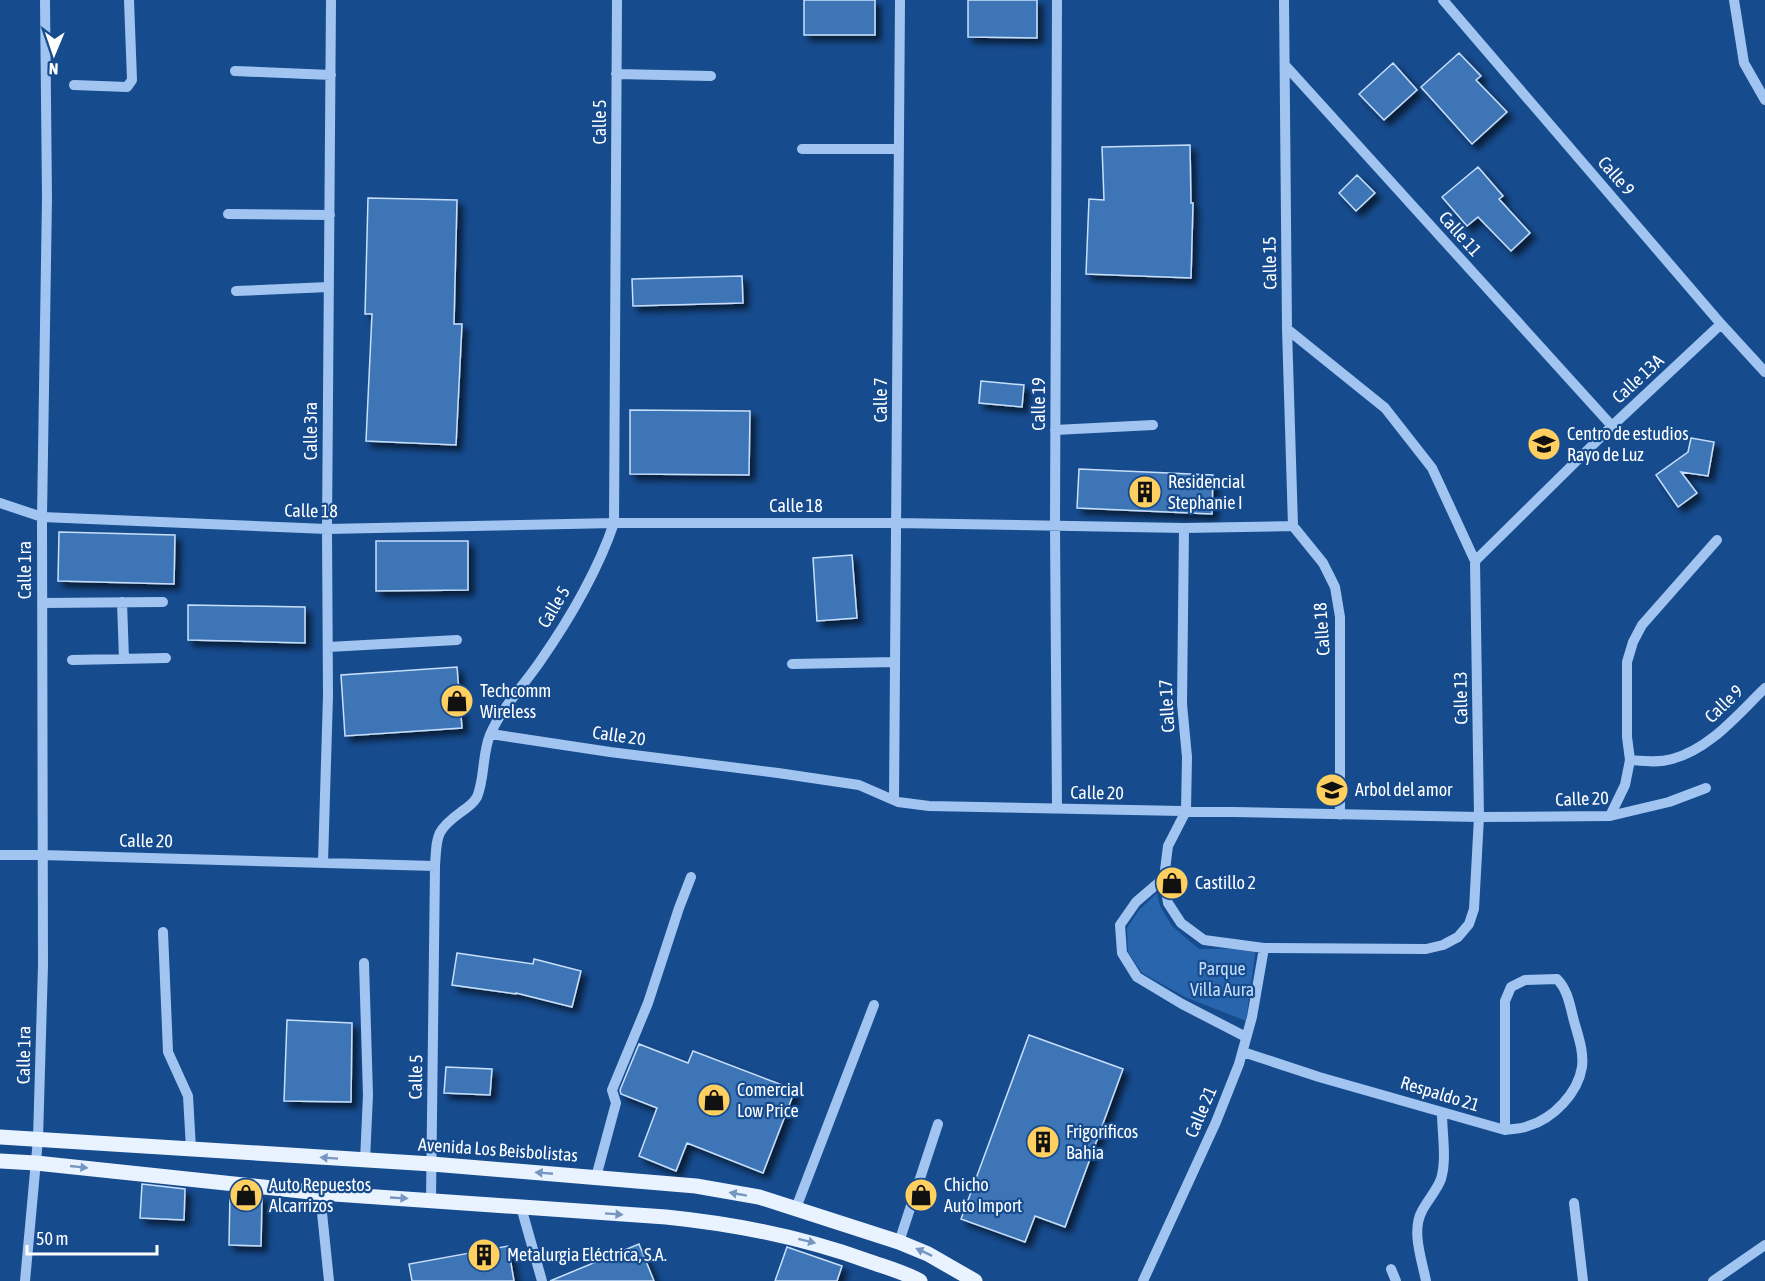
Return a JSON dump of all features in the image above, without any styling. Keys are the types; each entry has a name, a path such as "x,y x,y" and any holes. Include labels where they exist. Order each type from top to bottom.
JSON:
{"main road":[{"name":"Avenida Los Beisbolistas","path":"0,1137 432,1164 696,1186 759,1197 899,1242 928,1254 975,1281"},
{"path":"0,1161 36,1162 320,1193 685,1219 774,1232 827,1246 920,1281"}],"street":[{"name":"Calle 1ra","path":"25,1281 38,1139 43,965 42,517 47,198 45,0"},
{"path":"74,85 127,87 132,80 129,0"},
{"name":"Calle 3ra","path":"323,862 328,696 331,0"},
{"name":"Calle 5","path":"431,1200 437,838 446,824 472,804 477,795 485,752 491,734 541,660 587,585 603,554 614,523 617,0"},
{"name":"Calle 7","path":"894,800 900,0"},
{"name":"Calle 19","path":"1057,0 1055,430 1057,809"},
{"name":"Calle 15","path":"1284,0 1287,329 1293,526"},
{"name":"Calle 9","path":"1443,0 1721,324 1765,372"},
{"path":"1734,0 1744,63 1765,100"},
{"name":"Calle 11","path":"1284,64 1611,426"},
{"path":"235,70 331,75"},
{"path":"616,74 711,76"},
{"path":"802,149 899,149"},
{"path":"228,214 330,215"},
{"path":"236,291 329,287"},
{"name":"Calle 13A","path":"1475,561 1611,426 1721,324"},
{"name":"Calle 13","path":"1264,948 1426,949 1458,938 1469,924 1474,909 1479,817 1475,561 1432,468 1385,408 1287,329"},
{"path":"1055,430 1153,424"},
{"name":"Calle 18","path":"0,503 42,517 327,529 614,523 897,523 1184,528 1293,526 1323,563 1335,587 1340,617 1340,815"},
{"name":"Calle 17","path":"1184,528 1182,704 1187,758 1186,811 1168,846 1164,879 1168,903 1181,923 1204,940 1264,948"},
{"path":"1610,816 1624,785 1630,760 1627,737 1627,662 1633,642 1642,625 1718,540"},
{"path":"122,602 124,659"},
{"path":"42,603 163,602"},
{"path":"328,647 457,640"},
{"path":"72,660 166,658"},
{"path":"792,664 895,662"},
{"name":"Calle 9","path":"1630,760 1671,760 1704,744 1765,688"},
{"name":"Calle 20","path":"491,734 859,785 894,800 929,806 1340,815 1610,816 1669,802 1706,788"},
{"name":"Calle 20","path":"0,855 435,866"},
{"path":"596,1177 616,1103 612,1090 648,1003 679,908 692,877"},
{"path":"1164,879 1136,902 1120,925 1122,953 1137,977 1182,1004 1246,1037"},
{"path":"162,932 168,1052 188,1096 191,1149"},
{"name":"Calle 21","path":"1143,1281 1216,1122 1243,1052 1264,948"},
{"path":"364,963 368,1095 365,1160"},
{"name":"Respaldo 21","path":"1243,1052 1319,1077 1505,1130 1529,1126 1548,1117 1565,1101 1577,1084 1582,1066 1581,1047 1564,986 1557,979 1525,980 1511,987 1505,1001 1505,1130"},
{"path":"796,1208 874,1005"},
{"path":"1426,1281 1418,1242 1418,1226 1420,1214 1440,1180 1443,1165 1442,1113"},
{"path":"899,1242 938,1124"},
{"path":"320,1193 329,1281"},
{"path":"1574,1203 1583,1281"},
{"path":"520,1207 542,1281"},
{"path":"1713,1281 1765,1245"},
{"path":"1391,1269 1396,1281"}],"green space":[{"name":"Parque Villa Aura","path":"1157,893 1160,906 1172,926 1199,949 1256,948 1246,1021 1185,997 1142,973 1128,952 1127,928 1139,910"}],"building":[{"path":"804,0 875,0 875,35 804,35"},
{"path":"968,0 1037,0 1037,38 968,37"},
{"path":"1459,53 1481,76 1476,80 1507,112 1472,144 1421,87"},
{"path":"1393,63 1417,90 1384,120 1359,94"},
{"path":"1190,145 1191,203 1193,203 1191,278 1086,274 1089,199 1104,200 1102,147"},
{"path":"1478,167 1503,196 1499,199 1530,233 1511,251 1478,217 1467,226 1442,197"},
{"path":"1357,175 1375,193 1356,211 1339,193"},
{"path":"368,198 457,200 454,324 462,324 456,445 366,441 372,314 365,314"},
{"path":"742,276 743,303 633,306 632,279"},
{"path":"981,381 1024,385 1022,407 979,403"},
{"path":"630,410 750,411 749,475 630,474"},
{"path":"1691,438 1714,442 1708,476 1681,472 1697,493 1678,507 1656,475 1688,452"},
{"name":"Residencial Stephanie I","path":"1079,469 1213,475 1212,514 1077,508"},
{"path":"59,532 175,535 174,584 58,581"},
{"path":"376,541 468,541 468,590 376,591"},
{"path":"852,555 857,618 817,621 813,558"},
{"path":"188,605 305,607 305,643 188,640"},
{"path":"457,667 462,728 345,736 341,675"},
{"path":"457,953 533,964 534,959 581,971 572,1007 516,993 452,985"},
{"path":"287,1020 352,1023 351,1102 284,1101"},
{"name":"Frigorificos Bahia","path":"1029,1035 1123,1069 1065,1227 1035,1216 1025,1242 961,1219"},
{"name":"Comercial Low Price","path":"639,1044 688,1063 693,1051 795,1090 763,1173 687,1143 676,1171 639,1156 657,1108 621,1094 620,1090"},
{"path":"446,1067 492,1069 490,1095 444,1093"},
{"path":"142,1184 185,1189 184,1220 140,1218"},
{"path":"230,1193 262,1197 261,1246 229,1245"},
{"path":"639,1244 654,1281 550,1281"},
{"name":"Metalurgia Eléctrica, S.A.","path":"508,1246 514,1281 412,1281 409,1264"},
{"path":"787,1247 842,1266 837,1281 775,1281"}],"place":[{"name":"Centro de estudios Rayo de Luz","path":"1544,444"},
{"name":"Residencial Stephanie I","path":"1145,492"},
{"name":"Techcomm Wireless","path":"457,701"},
{"name":"Arbol del amor","path":"1332,790"},
{"name":"Castillo 2","path":"1172,883"},
{"name":"Comercial Low Price","path":"714,1100"},
{"name":"Frigorificos Bahia","path":"1043,1142"},
{"name":"Auto Repuestos Alcarrizos","path":"246,1195"},
{"name":"Chicho Auto Import","path":"921,1195"},
{"name":"Metalurgia Eléctrica, S.A.","path":"484,1255"}]}
